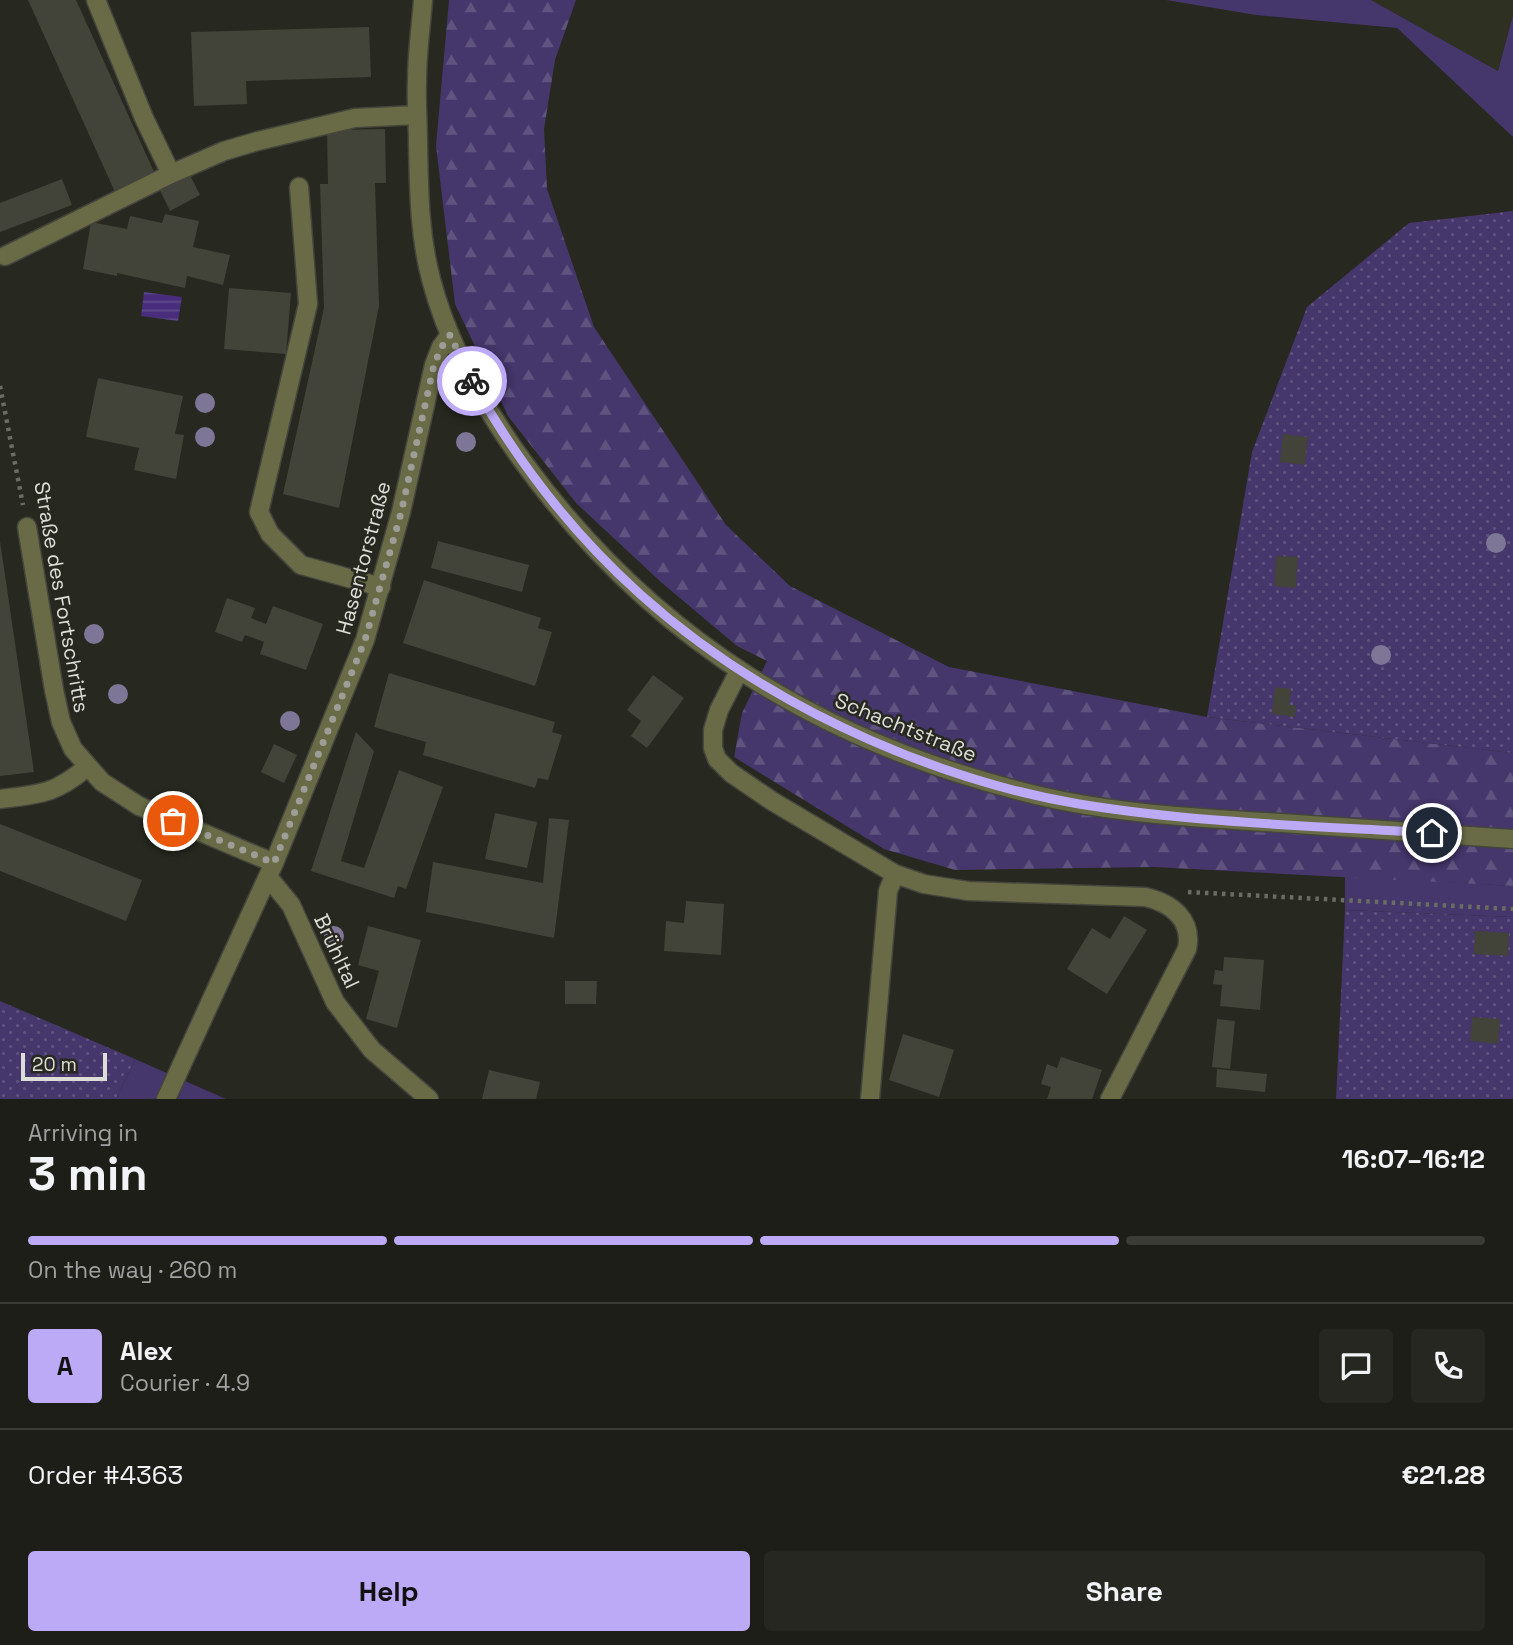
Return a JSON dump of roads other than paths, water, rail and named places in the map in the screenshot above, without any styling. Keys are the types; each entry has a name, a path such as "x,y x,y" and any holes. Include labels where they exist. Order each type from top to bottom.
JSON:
{"street":[{"path":"96,0 144,118 171,174"},
{"path":"423,0 417,80 421,216 425,254 450,335"},
{"path":"5,256 216,154 355,118 417,115"},
{"path":"299,187 308,304 259,512 270,534 301,565 381,587"},
{"name":"Hasentorstraße","path":"166,1099 271,870 360,653 401,513 434,365 450,335"},
{"name":"Schachtstraße","path":"450,335 470,377 509,442 580,535 651,604 739,671 798,707 893,750 963,775 1038,796 1079,804 1235,820 1513,839"},
{"name":"Straße des Fortschritts","path":"27,527 61,722 68,741 87,766 113,790 139,806 271,870"},
{"path":"739,671 730,685 715,723 712,739 717,759 731,773 772,802 895,874 924,884 968,891 1145,897 1167,904 1177,912 1188,931 1187,949 1110,1099"},
{"path":"0,799 50,791 64,786 87,766"},
{"name":"Brühltal","path":"271,870 291,905 335,1002 372,1050 429,1099"},
{"path":"870,1099 888,891 895,874"}]}
